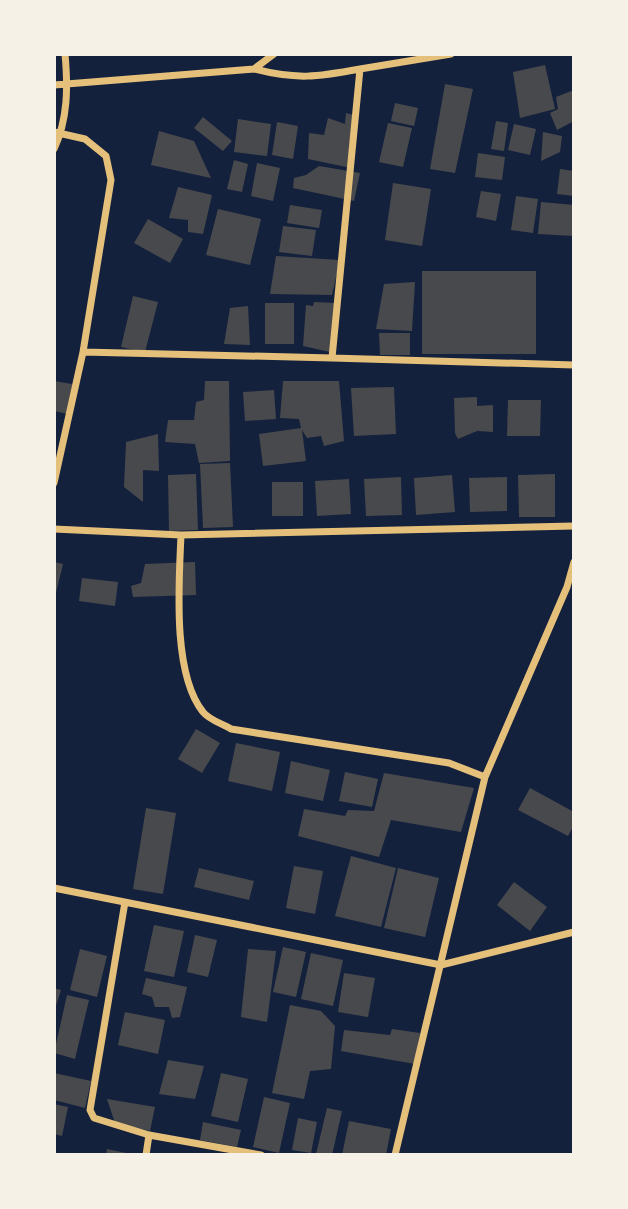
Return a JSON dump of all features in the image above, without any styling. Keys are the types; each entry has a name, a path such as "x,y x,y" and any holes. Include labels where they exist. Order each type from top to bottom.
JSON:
{"street":[{"path":"54,149 68,85 65,54"},
{"path":"254,69 274,54"},
{"path":"54,85 254,69 279,76 312,78 451,54"},
{"path":"332,358 360,69"},
{"path":"54,483 83,352 111,180 106,156 85,139 58,132"},
{"path":"83,352 574,365"},
{"path":"54,529 181,535 574,526"},
{"path":"181,535 178,604 182,646 189,687 204,714 231,729 449,763 485,778"},
{"path":"395,1155 485,778 567,587 574,562"},
{"path":"54,888 441,965 574,932"},
{"path":"125,902 90,1110 94,1118 149,1135 261,1155"},
{"path":"146,1155 149,1135"}],"building":[{"path":"545,65 555,109 520,118 513,72"},
{"path":"445,84 473,89 455,173 430,169"},
{"path":"574,90 574,121 557,130 550,113 558,109 556,97"},
{"path":"395,103 418,108 414,126 391,121"},
{"path":"346,113 358,116 351,168 308,159 309,133 324,135 328,118 345,124"},
{"path":"203,117 232,141 223,151 194,128"},
{"path":"238,119 271,124 267,156 234,152"},
{"path":"496,121 508,123 504,151 491,149"},
{"path":"277,122 298,126 293,159 272,155"},
{"path":"388,123 412,128 403,167 379,162"},
{"path":"514,124 536,129 530,155 508,150"},
{"path":"159,131 194,141 211,178 151,165"},
{"path":"543,132 562,136 560,152 541,161"},
{"path":"478,153 505,157 502,180 475,177"},
{"path":"234,160 248,164 242,192 227,189"},
{"path":"257,163 280,168 273,201 251,196"},
{"path":"319,166 360,173 354,201 293,188 294,178 306,175"},
{"path":"560,169 574,171 574,196 557,194"},
{"path":"393,183 431,189 422,246 385,240"},
{"path":"178,187 212,195 203,234 188,232 188,220 169,218"},
{"path":"481,191 501,194 496,221 476,217"},
{"path":"516,196 538,199 533,233 511,230"},
{"path":"541,202 574,205 574,236 538,234"},
{"path":"290,205 322,210 319,228 287,223"},
{"path":"218,209 261,219 250,265 206,255"},
{"path":"148,219 183,239 170,263 134,243"},
{"path":"283,226 316,230 312,256 279,252"},
{"path":"276,256 340,260 332,295 270,294"},
{"path":"422,271 536,271 536,354 422,354"},
{"path":"415,282 412,331 376,329 384,284"},
{"path":"133,296 158,302 145,352 121,347"},
{"path":"314,302 336,303 330,352 303,346 306,305 313,306"},
{"path":"265,303 294,303 294,344 265,344"},
{"path":"248,306 250,345 224,344 230,308"},
{"path":"379,333 410,333 410,355 380,355"},
{"path":"54,381 78,385 72,415 54,411"},
{"path":"205,381 229,381 230,461 199,463 195,444 165,442 168,420 194,420 196,402 204,400"},
{"path":"283,381 339,381 344,441 324,446 321,436 307,438 302,430 306,461 263,466 259,434 301,428 299,419 280,418"},
{"path":"394,387 396,434 354,436 351,388"},
{"path":"274,390 276,419 245,421 243,392"},
{"path":"477,397 477,406 493,405 493,432 477,431 458,439 455,433 454,398"},
{"path":"508,400 541,400 540,436 507,436"},
{"path":"158,434 159,471 143,470 143,502 124,487 126,442"},
{"path":"230,463 233,527 203,528 200,464"},
{"path":"196,474 198,530 169,531 168,475"},
{"path":"555,474 555,517 519,517 518,475"},
{"path":"452,475 455,512 416,515 414,478"},
{"path":"401,477 402,515 366,516 364,479"},
{"path":"507,477 507,511 470,512 469,478"},
{"path":"349,479 351,514 317,516 315,481"},
{"path":"272,482 303,482 303,516 272,516"},
{"path":"54,562 63,564 55,597 54,597"},
{"path":"195,562 196,595 133,597 131,586 141,583 145,564"},
{"path":"82,578 118,582 115,606 79,601"},
{"path":"196,729 220,743 202,773 178,759"},
{"path":"236,743 280,752 272,791 228,781"},
{"path":"291,761 330,770 323,801 285,793"},
{"path":"345,772 378,779 372,807 339,801"},
{"path":"384,773 474,788 461,832 391,820 379,857 298,836 304,809 345,816 348,810 374,811"},
{"path":"530,788 574,812 574,825 568,836 518,810"},
{"path":"146,808 176,813 163,894 133,889"},
{"path":"351,856 396,868 381,927 335,916"},
{"path":"294,866 323,871 315,914 286,908"},
{"path":"199,868 254,881 249,900 194,887"},
{"path":"398,868 439,878 425,937 384,928"},
{"path":"514,882 547,907 530,931 497,905"},
{"path":"154,925 184,931 174,977 144,971"},
{"path":"195,935 217,940 208,977 187,972"},
{"path":"283,947 306,952 296,997 273,992"},
{"path":"80,949 107,956 97,997 70,990"},
{"path":"248,949 276,951 267,1022 241,1017"},
{"path":"311,953 343,960 333,1006 301,999"},
{"path":"344,973 375,978 368,1017 338,1012"},
{"path":"146,978 187,987 180,1017 172,1018 169,1007 155,1007 152,997 142,994"},
{"path":"54,988 61,990 55,1009 54,1009"},
{"path":"67,995 89,1000 75,1059 54,1053"},
{"path":"290,1005 321,1011 335,1026 331,1069 310,1071 304,1099 272,1093"},
{"path":"125,1012 165,1020 158,1054 118,1045"},
{"path":"392,1029 420,1033 415,1064 341,1051 344,1030 390,1035"},
{"path":"168,1060 204,1066 195,1099 159,1094"},
{"path":"54,1073 91,1081 85,1108 54,1100"},
{"path":"221,1073 248,1079 238,1122 211,1116"},
{"path":"264,1097 290,1103 279,1153 253,1147"},
{"path":"107,1099 155,1107 150,1131 115,1123"},
{"path":"54,1104 68,1107 62,1136 54,1134"},
{"path":"327,1108 342,1111 332,1155 318,1155 316,1154"},
{"path":"298,1118 317,1122 311,1153 292,1150"},
{"path":"349,1121 391,1129 386,1155 342,1155"},
{"path":"203,1122 241,1130 237,1147 200,1140"},
{"path":"107,1149 131,1154 131,1155 106,1155"}]}
